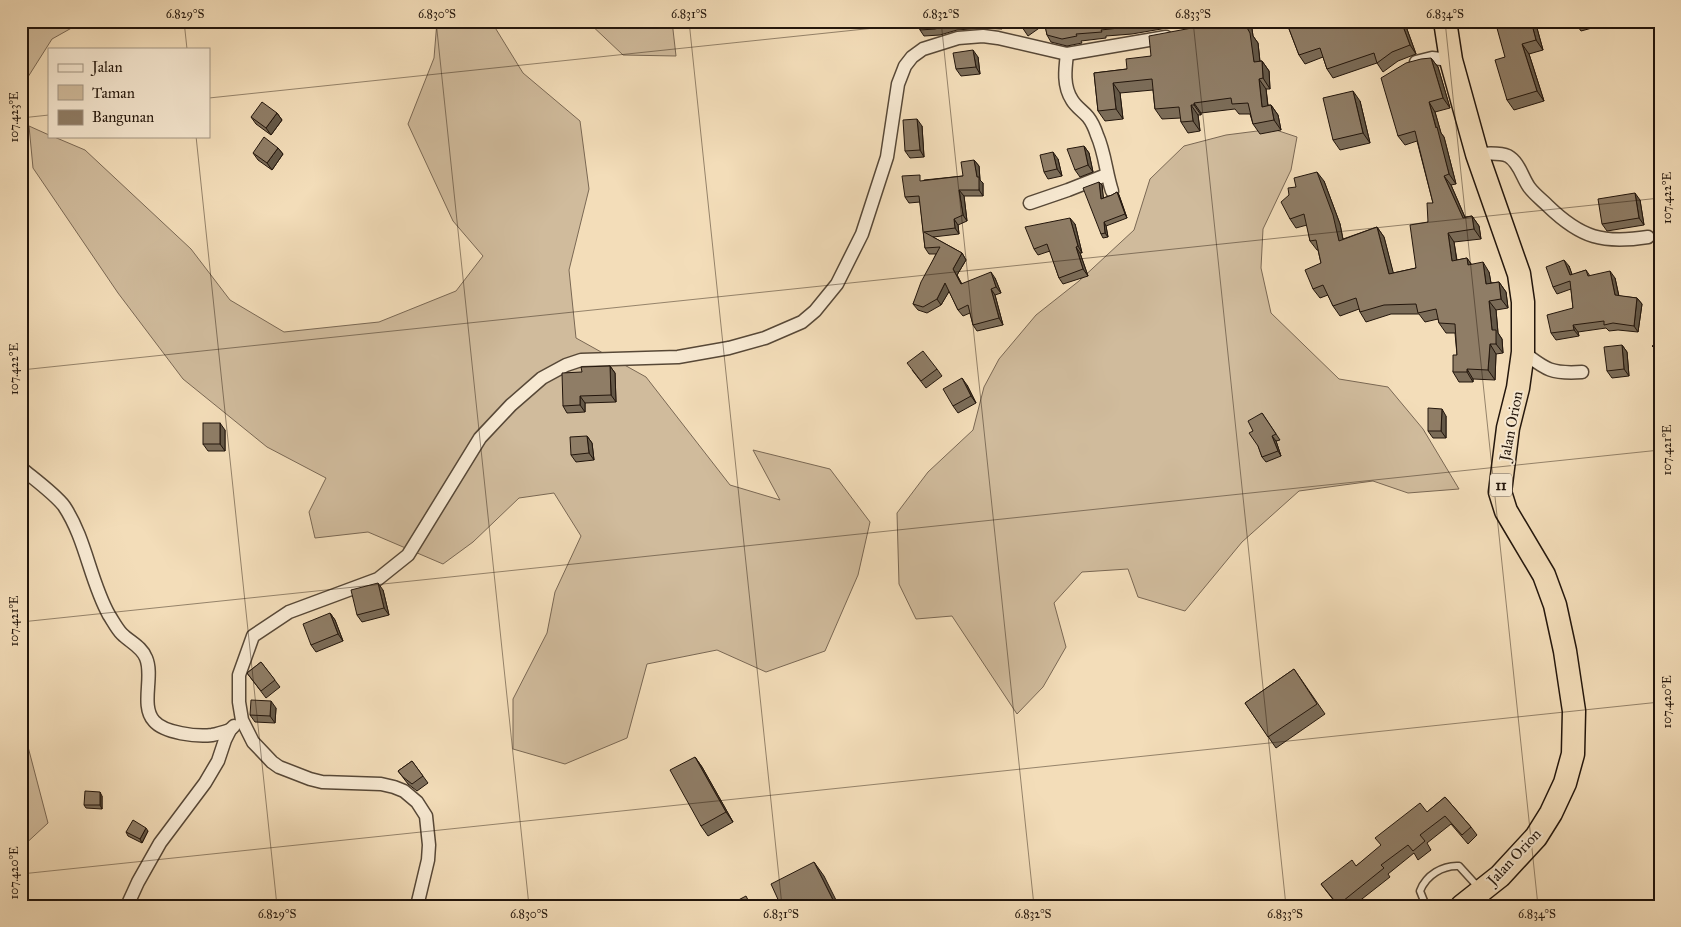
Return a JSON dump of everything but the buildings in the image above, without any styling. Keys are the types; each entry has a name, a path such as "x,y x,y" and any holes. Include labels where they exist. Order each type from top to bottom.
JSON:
{"highway":[{"name":"Jalan Orion","path":"1445,21 1451,60 1478,154 1519,274 1522,302 1523,352 1518,388 1508,428 1500,492 1506,511 1544,575 1555,605 1566,651 1574,711 1573,754 1565,783 1551,813 1536,837 1500,876 1462,906"}],"street":[{"path":"417,906 430,844 426,816 417,802 404,791 394,786 310,780 279,767 253,742 242,720 238,702 238,675 253,636 289,612 378,579 408,554 480,438 511,405 542,378 566,365 582,360 678,357 729,348 765,338 802,322 815,312 837,284 862,234 887,157 898,84 904,66 923,49 958,38 983,36 1067,54 1180,34"},
{"path":"1067,54 1066,86 1072,101 1089,119 1098,136 1106,175 1112,191"},
{"path":"1406,66 1432,58 1451,60"},
{"path":"1478,154 1505,155 1511,158 1530,188 1562,219 1587,235 1604,240 1631,240 1648,237"},
{"path":"1030,203 1106,175"},
{"path":"1523,352 1545,369 1562,374 1582,372"},
{"path":"21,468 62,505 74,525 97,589 109,614 121,634 137,646 146,656 149,669 148,708 153,721 166,729 185,734 210,735 230,730"},
{"path":"128,906 138,882 160,843 205,783 218,761 230,730 242,720"}],"lane":[{"path":"1426,906 1420,891 1424,880 1448,865 1459,866 1482,891"}],"green space":[{"path":"21,21 84,21 52,39 21,88"},
{"path":"437,21 491,21 523,73 580,121 589,189 569,270 576,338 646,377 730,485 780,500 753,450 830,469 870,522 858,575 825,651 766,672 717,650 647,664 627,738 565,764 513,749 513,699 547,633 555,592 581,536 554,493 519,498 473,542 443,564 368,532 315,538 309,512 326,478 267,447 183,379 118,293 33,168 29,126 48,135 48,138 57,138 85,150 191,249 230,300 284,332 379,322 456,291 483,256 453,221 408,124 434,58"},
{"path":"587,21 672,21 676,56 623,55"},
{"path":"1273,129 1297,137 1291,170 1263,229 1261,268 1271,313 1339,379 1388,387 1423,429 1459,489 1408,493 1373,481 1299,491 1242,542 1185,611 1138,597 1128,569 1082,572 1054,603 1066,647 1043,687 1017,714 952,616 916,619 899,584 897,513 928,472 973,430 984,387 999,359 1036,315 1079,281 1134,230 1150,179 1184,146 1226,135"},
{"path":"21,720 48,823 21,848"}]}
